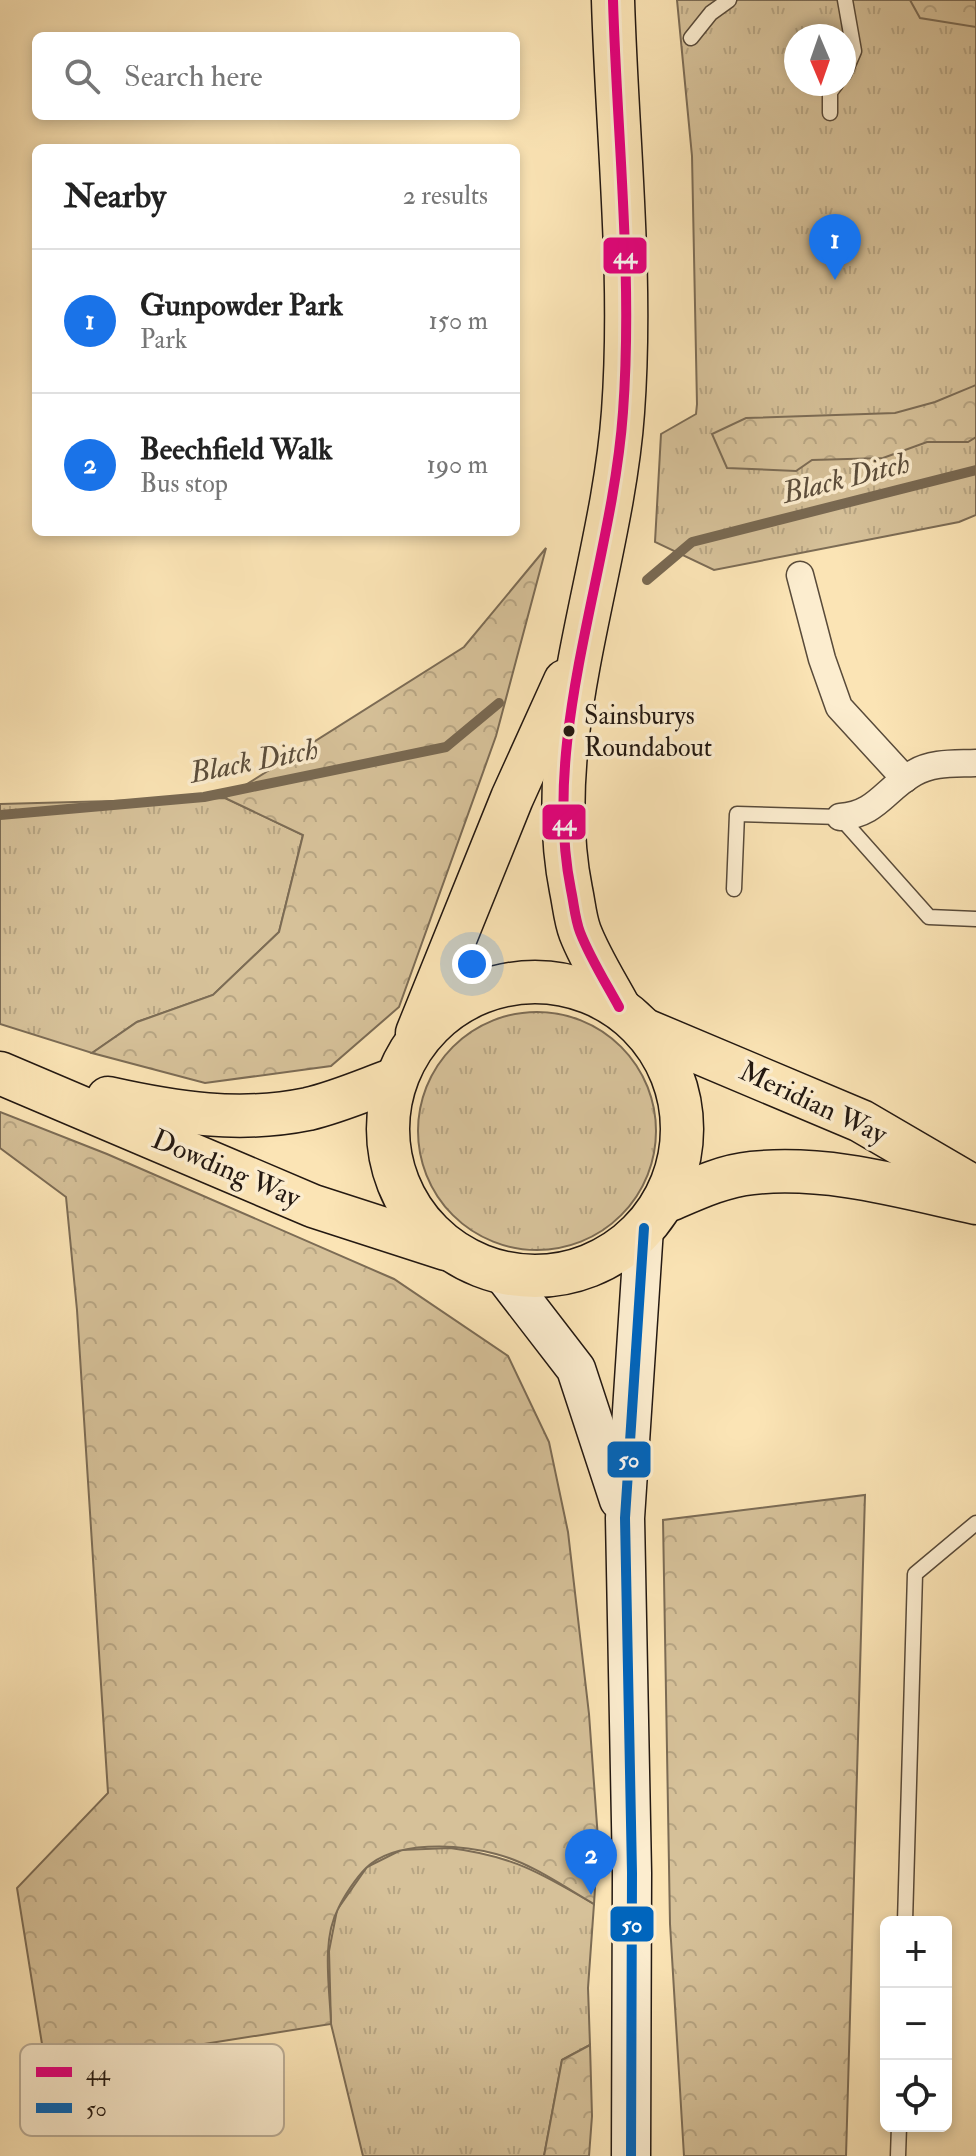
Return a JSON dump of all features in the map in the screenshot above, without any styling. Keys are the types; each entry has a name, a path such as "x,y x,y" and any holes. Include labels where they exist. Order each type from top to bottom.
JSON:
{"main road":[{"path":"613,0 625,340 623,410 617,475 583,642 562,797 565,861 579,931 632,1019 666,1060 681,1104 683,1131 679,1163 655,1215"},
{"path":"451,1251 417,1218 397,1182 388,1151 388,1109 403,1064 512,798 583,642"},
{"name":"Meridian Way","path":"403,1064 453,1006 483,991 537,982 593,993 632,1019 861,1121 976,1188"},
{"name":"Dowding Way","path":"3,1074 160,1110 225,1118 309,1109 403,1064"},
{"name":"Dowding Way","path":"3,1074 313,1206 451,1251 502,1273 551,1276 594,1264 619,1251 655,1215"},
{"name":"Meridian Way","path":"655,1215 707,1184 750,1173 806,1171 855,1176 976,1203"}],"street":[{"path":"800,575 822,659 839,707 905,779"},
{"path":"840,817 862,815 905,779 939,764 976,763"},
{"path":"631,2156 632,1873 625,1518 655,1215"},
{"path":"502,1273 576,1369 625,1518"}],"lane":[{"path":"691,38 711,13 729,0"},
{"path":"845,0 849,24"},
{"path":"830,113 832,96"},
{"path":"734,889 737,814 840,817 929,917 976,919"},
{"path":"905,1916 915,1574 976,1523"},
{"path":"898,2156 899,2132"}],"green space":[{"path":"677,0 976,0 976,515 959,522 714,570 655,542 661,434 696,414 692,156"},
{"path":"910,0 976,0 976,27 920,18"},
{"path":"976,385 976,437 968,442 927,442 883,458 812,460 796,471 727,468 712,434 746,418 895,413 935,402"},
{"path":"546,548 496,736 399,1007 331,1066 205,1083 92,1053 137,1022 213,995 279,932 303,835 225,798 464,647"},
{"path":"225,798 303,835 279,932 213,995 137,1022 92,1053 0,1024 0,804"},
{"path":"537,1012 560,1014 583,1021 621,1047 647,1085 654,1108 654,1154 647,1177 621,1215 583,1241 560,1248 537,1250 514,1248 491,1241 453,1215 427,1177 420,1154 418,1131 420,1108 427,1085 453,1047 491,1021 514,1014"},
{"path":"0,1112 107,1154 394,1279 508,1356 549,1442 568,1532 589,1714 598,1839 594,1904 534,1869 496,1854 446,1847 393,1853 378,1859 362,1872 333,1922 328,1950 331,2024 204,2044 42,2044 17,1888 108,1793 77,1310 66,1197 0,1148"},
{"path":"865,1495 846,2156 684,2156 670,1924 663,1520"},
{"path":"450,1848 492,1856 526,1867 594,1904 588,1988 590,2045 562,2060 544,2156 363,2156 331,2024 329,1951 337,1910 367,1867 401,1850"},
{"path":"590,2045 592,2116 589,2156 544,2156 562,2060"}],"waterway":[{"name":"Black Ditch","path":"647,580 692,542 976,470"},
{"name":"Black Ditch","path":"0,815 204,797 446,747 499,703"}],"transit line":[{"name":"44","path":"613,0 625,257 623,412 606,531 571,712 564,772 564,831 578,927 619,1007"},
{"name":"50","path":"631,2156 632,1873 625,1518 644,1228"}],"place":[{"name":"Gunpowder Park","path":"835,280"},
{"name":"Sainsburys Roundabout","path":"569,731"},
{"name":"Beechfield Walk","path":"591,1895"}]}
